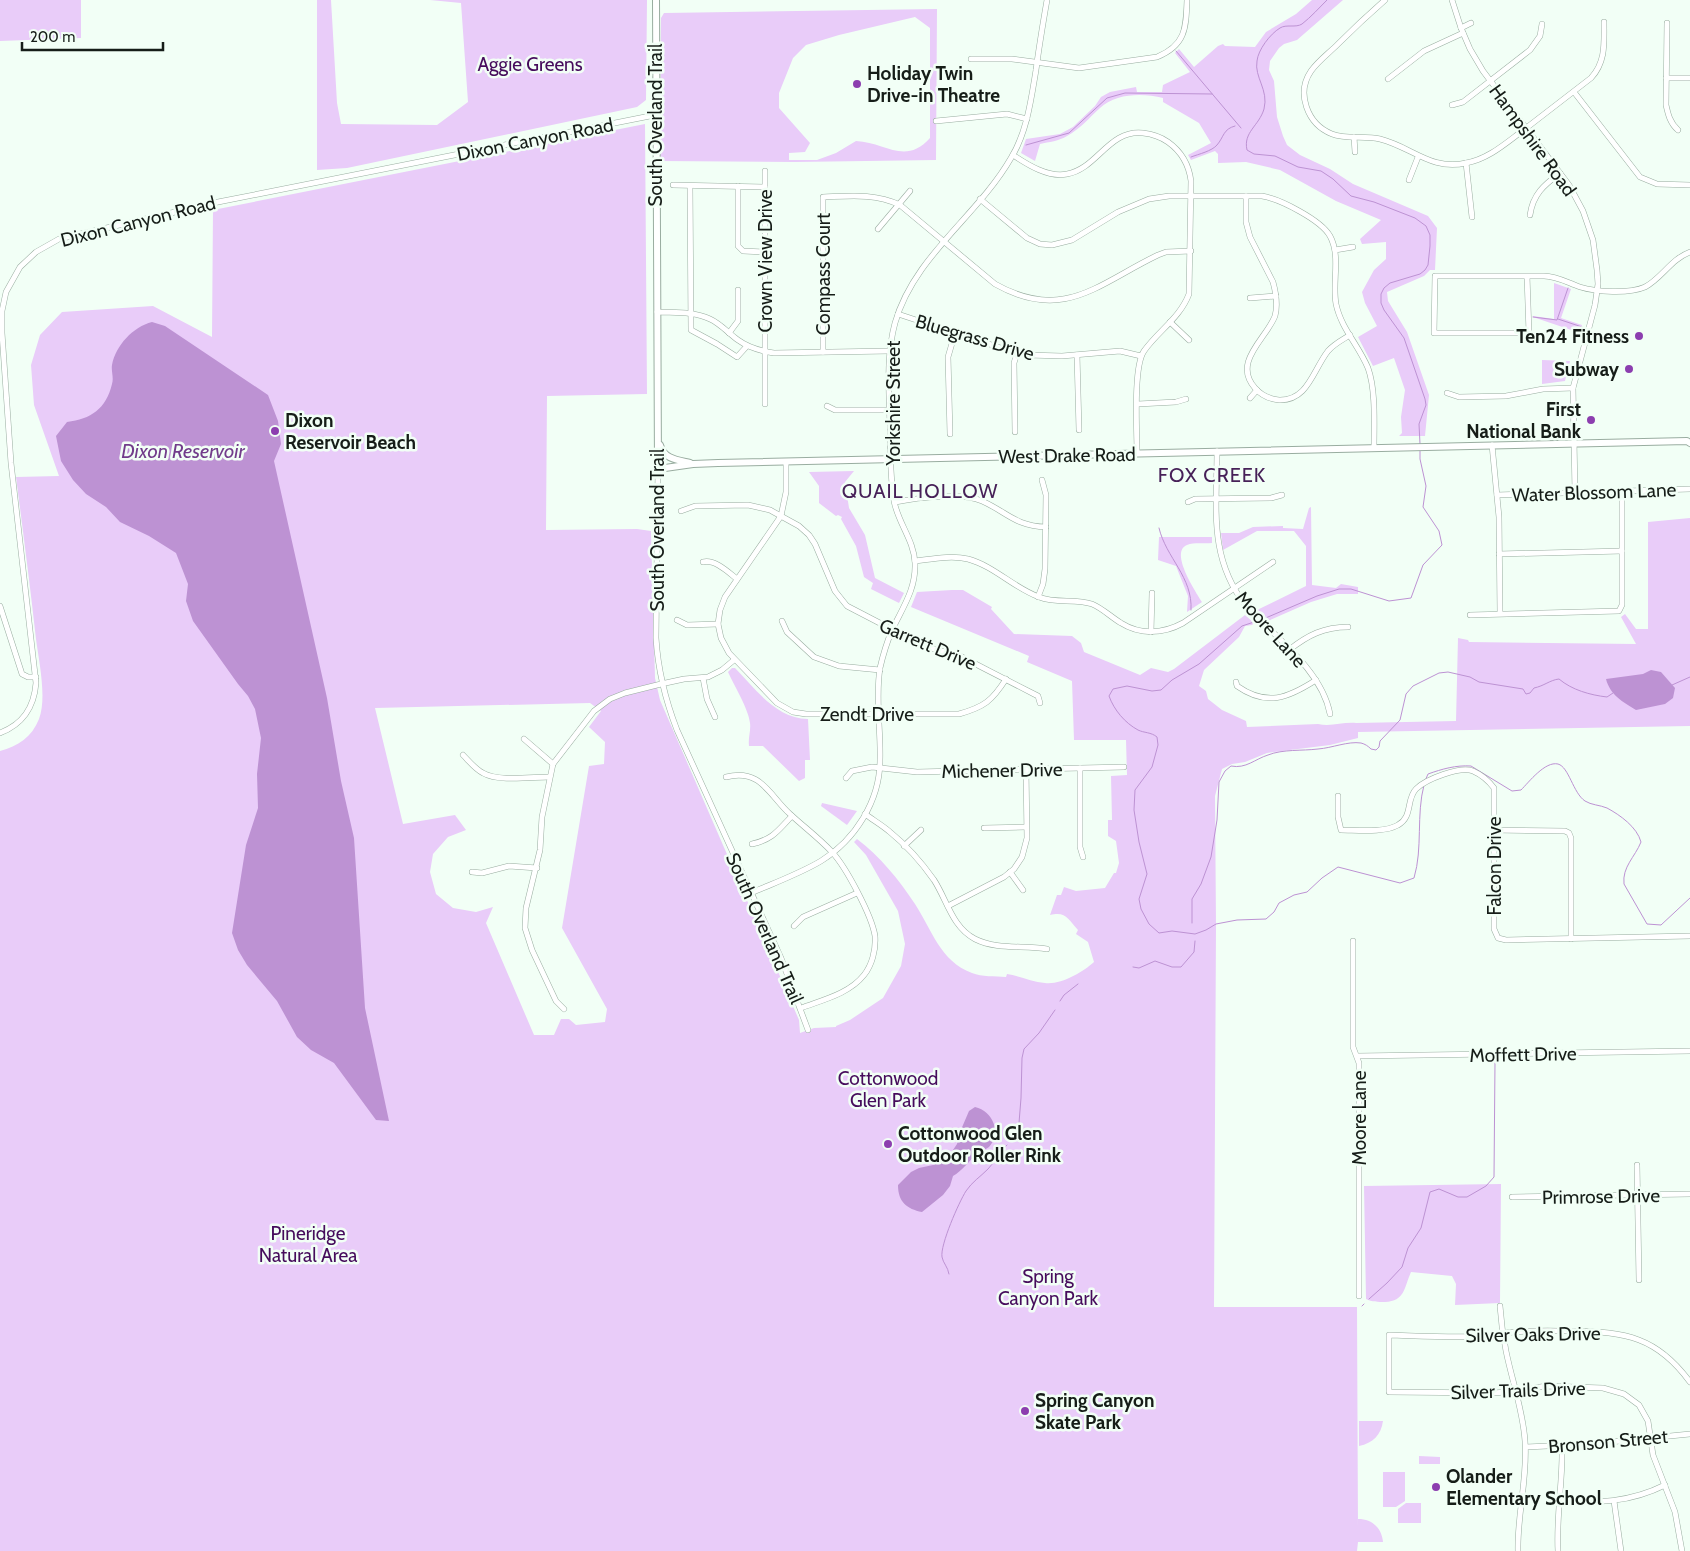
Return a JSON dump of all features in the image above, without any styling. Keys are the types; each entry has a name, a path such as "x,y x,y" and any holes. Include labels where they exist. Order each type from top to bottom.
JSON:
{"main road":[{"name":"South Overland Trail","path":"656,0 658,469"},
{"path":"658,439 661,450 668,457 693,464"},
{"name":"West Drake Road","path":"658,469 693,464 1689,440"}],"street":[{"name":"Yorkshire Street","path":"751,893 814,865 833,852 854,831 865,814 876,788 880,767 880,670 892,630 912,591 915,579 915,560 911,542 894,502 891,459 890,351 898,314 907,292 919,272 1004,170 1013,155 1027,119 1047,0"},
{"path":"971,59 1012,59 1079,68 1163,54 1177,43 1185,30 1187,0"},
{"path":"1385,0 1316,65 1308,77 1304,93 1307,110 1320,127 1332,134 1342,137 1372,137 1390,142 1428,161 1442,164 1466,163 1489,155 1574,92 1596,73 1602,62 1604,52 1604,22"},
{"name":"Hampshire Road","path":"1452,0 1470,49 1490,81 1560,173 1577,200 1592,240 1597,270 1597,290 1593,317 1573,388 1575,492"},
{"path":"1666,23 1668,111 1673,126 1678,130"},
{"path":"1388,79 1417,56 1471,24"},
{"path":"1452,105 1463,102 1534,46 1540,36 1542,24"},
{"path":"1666,78 1690,78"},
{"path":"1574,92 1640,177 1658,184 1690,185"},
{"path":"936,121 973,119 1000,114 1014,115 1027,119"},
{"name":"Dixon Canyon Road","path":"0,733 18,724 29,709 35,692 36,677 11,464 2,322 6,292 14,276 26,260 44,246 59,239 208,204 655,115"},
{"path":"1013,155 1049,173 1068,174 1080,170 1118,138 1136,133 1148,134 1164,140 1180,153 1190,172 1191,251 1189,294 1183,308 1141,356 1137,374 1138,453"},
{"path":"1354,137 1355,152"},
{"path":"1409,180 1418,157"},
{"path":"1466,163 1472,217"},
{"name":"Crown View Drive","path":"765,171 765,404"},
{"path":"1530,215 1536,195 1545,184 1560,173"},
{"path":"673,185 765,187"},
{"path":"690,186 691,330 737,357 747,346"},
{"path":"738,186 738,246 743,251 765,252"},
{"path":"878,229 910,191"},
{"path":"1246,196 1248,229 1273,282 1277,306 1274,316 1250,355 1248,364 1250,379 1257,390 1266,397 1274,399 1295,396 1305,389 1329,350 1350,335"},
{"path":"980,199 1027,238 1040,244 1052,245 1072,240 1118,212 1158,197 1262,196 1274,199 1317,222 1330,236 1335,250 1337,306 1342,321 1364,360 1371,377 1374,448"},
{"name":"Compass Court","path":"823,352 823,197 876,197 900,205"},
{"path":"900,205 995,284 1016,294 1043,300 1064,300 1084,295 1158,255 1166,252 1191,251"},
{"path":"1335,250 1353,247"},
{"path":"1527,276 1529,333 1434,333 1435,276 1527,276 1551,276 1585,288 1627,291 1641,288 1653,282 1679,257 1690,252"},
{"path":"729,333 738,321 738,290"},
{"path":"1250,298 1276,296"},
{"path":"657,312 690,313 711,320 747,346 765,352 890,351"},
{"name":"Bluegrass Drive","path":"898,314 1016,353 1050,356 1120,351 1141,356"},
{"path":"1170,322 1189,340"},
{"path":"950,434 948,357 955,333"},
{"path":"1015,432 1014,363 1016,353"},
{"path":"1077,354 1079,430"},
{"path":"1447,393 1459,397 1506,396 1543,389 1573,388"},
{"path":"1250,398 1257,390"},
{"path":"1138,404 1176,402 1186,399"},
{"path":"827,406 835,410 890,410"},
{"path":"1492,445 1497,495 1500,613"},
{"name":"Moore Lane","path":"1218,451 1218,544 1223,565 1234,588 1254,615 1306,666 1326,698 1330,714"},
{"path":"677,620 687,625 718,624 722,603 781,516 786,492 786,462"},
{"name":"South Overland Trail","path":"658,469 656,638 661,684 677,730 781,958 808,1030"},
{"path":"1038,597 1045,576 1046,495 1042,480"},
{"name":"Water Blossom Lane","path":"1497,495 1690,489"},
{"path":"1470,615 1619,611 1622,605 1622,491"},
{"path":"1188,502 1195,499 1271,498 1282,495"},
{"path":"894,502 918,497 967,497 983,501 1022,524 1046,526"},
{"name":"Garrett Drive","path":"681,511 695,506 748,505 764,508 781,516 799,526 812,540 835,591 841,601 853,611 924,646 962,657 1038,696 1040,703"},
{"path":"1499,554 1622,551"},
{"path":"915,560 950,557 968,559 1038,597 1057,601 1086,602 1098,607 1128,626 1152,632 1170,629 1183,624 1273,562"},
{"path":"703,562 714,562 737,579"},
{"path":"1152,592 1152,632"},
{"path":"0,606 22,674 28,677 36,677"},
{"path":"782,621 787,632 814,658 839,666 880,670"},
{"name":"Zendt Drive","path":"718,624 724,646 734,660 777,703 793,712 806,714 959,714 975,710 988,703 1006,680"},
{"path":"1289,650 1301,640 1319,631 1337,627 1348,627"},
{"path":"564,1009 556,1000 532,950 525,928 527,900 540,850 542,817 553,764 594,711 605,702 618,695 661,684 684,679 703,678 722,670 734,660"},
{"path":"703,678 707,699 715,717"},
{"path":"1236,682 1237,686 1251,694 1273,698 1294,694 1316,680"},
{"path":"524,739 553,764"},
{"path":"463,755 478,770 488,776 506,778 549,777"},
{"name":"Michener Drive","path":"846,778 852,771 880,767 917,772 1124,767"},
{"path":"1080,768 1080,847 1083,857"},
{"path":"948,906 1002,879 1018,863 1024,850 1026,769"},
{"name":"Falcon Drive","path":"1338,796 1338,817 1341,830 1386,829 1398,825 1404,820 1413,794 1418,787 1448,772 1471,770 1487,779 1494,788 1495,934 1498,938 1506,940 1690,936"},
{"path":"726,777 736,774 759,781 770,791 781,806 833,852 845,868 873,927 875,950 870,966 859,981 848,989 800,1008"},
{"path":"865,814 890,831 904,846 934,881 962,929 975,939 1006,946 1047,949"},
{"path":"752,844 765,841 792,816"},
{"path":"984,828 1026,826"},
{"path":"904,846 921,830"},
{"path":"1494,830 1565,830 1569,833 1571,838 1571,939"},
{"path":"472,872 482,873 509,866 536,868"},
{"path":"1010,872 1023,890"},
{"path":"794,926 803,917 857,893"},
{"name":"Moore Lane","path":"1353,941 1353,1047 1359,1063 1360,1296"},
{"name":"Moffett Drive","path":"1357,1056 1690,1051"},
{"path":"1637,1165 1639,1280"},
{"name":"Primrose Drive","path":"1512,1197 1690,1194"},
{"path":"1500,1306 1503,1333 1523,1422 1526,1447 1518,1551"},
{"name":"Silver Oaks Drive","path":"1389,1392 1389,1335 1488,1336 1532,1331 1611,1332 1644,1342 1660,1351 1674,1362 1690,1380"},
{"name":"Silver Trails Drive","path":"1389,1392 1516,1391 1546,1386 1604,1388 1629,1396 1642,1409 1648,1421 1656,1462 1675,1512 1682,1551"},
{"name":"Bronson Street","path":"1526,1447 1562,1446 1690,1434"},
{"path":"1558,1551 1557,1523 1562,1446"},
{"path":"1559,1500 1583,1503 1614,1501 1643,1494 1665,1485"},
{"path":"1614,1501 1621,1551"}],"green space":[{"path":"0,0 81,0 81,38 0,41"},
{"name":"Aggie Greens","path":"317,0 331,0 337,103 341,124 437,125 468,102 461,3 430,0 647,0 646,100 637,107 347,168 317,170"},
{"path":"1312,0 1343,0 1297,40 1284,44 1279,48 1270,61 1269,70 1274,81 1277,117 1287,145 1300,155 1330,169 1353,184 1428,216 1437,228 1435,270 1430,270 1424,276 1387,292 1388,301 1407,332 1429,395 1425,436 1399,436 1402,433 1401,417 1405,390 1394,358 1373,366 1358,337 1377,326 1365,303 1362,292 1374,270 1386,259 1386,242 1362,244 1360,239 1381,220 1336,201 1280,170 1246,162 1218,163 1218,154 1215,151 1191,160 1188,155 1211,143 1199,123 1163,102 1163,98 1155,96 1138,95 1114,99 1106,103 1072,133 1061,139 1040,144 1035,161 1021,153 1026,139 1060,134 1073,127 1095,106 1101,97 1110,92 1136,87 1137,92 1162,92 1163,85 1190,72 1175,53 1179,49 1194,67 1218,46 1223,44 1225,46 1255,47 1266,32 1296,14"},
{"path":"937,9 936,160 660,161 661,18 664,13","holes":["915,17 930,28 930,138 921,146 903,152 856,141 836,153 817,160 789,160 789,153 805,152 810,143 779,108 779,93 793,58 806,45"]},
{"name":"Pineridge Natural Area","path":"645,124 647,394 547,396 546,530 637,529 651,531 655,678 660,700 799,1020 800,1033 814,1028 836,1027 850,1020 883,998 901,966 905,944 898,911 866,855 854,842 857,839 874,853 896,877 915,904 944,953 961,968 980,975 1006,977 1007,974 1051,983 1071,977 1094,962 1088,942 1076,934 1078,930 1069,919 1060,914 1050,915 1057,895 1061,895 1064,887 1076,891 1105,888 1114,873 1116,873 1119,863 1116,841 1108,836 1108,820 1112,820 1111,776 1127,775 1126,740 1074,740 1072,681 1027,662 1029,656 911,607 917,592 963,590 992,607 991,609 1014,634 1072,636 1081,643 1084,652 1140,675 1151,668 1168,672 1174,669 1245,615 1254,623 1245,626 1239,637 1204,670 1199,686 1206,691 1208,699 1222,710 1246,721 1247,727 1456,721 1458,638 1468,640 1469,642 1636,644 1621,617 1625,614 1636,629 1648,629 1648,522 1690,518 1690,726 1358,732 1358,738 1330,745 1267,753 1222,769 1215,796 1214,1307 1357,1307 1358,1530 1358,1519 1368,1521 1379,1529 1383,1542 1358,1542 1357,1551 0,1551 0,751 13,746 28,736 39,719 42,701 40,669 16,477 59,476 34,405 31,365 40,335 62,312 153,306 212,337 213,210","holes":["590,703 601,711 589,727 605,742 604,764 589,766 562,928 607,1009 605,1022 576,1025 569,1019 561,1019 554,1035 534,1035 486,923 493,907 476,912 453,908 436,894 430,872 433,854 448,837 466,830 455,815 403,824 375,708"]},
{"path":"1554,283 1571,289 1561,318 1582,325 1580,333 1533,317 1554,319"},
{"path":"1542,360 1570,361 1565,381 1542,384"},
{"path":"854,471 845,482 849,508 865,535 875,578 904,593 899,603 871,589 873,583 864,577 856,546 841,519 842,517 836,516 819,503 819,486 809,472"},
{"path":"1311,507 1312,585 1336,588 1341,584 1358,587 1358,594 1337,594 1311,602 1268,621 1257,610 1306,586 1306,546 1294,531 1257,531 1223,550 1221,533 1239,533 1253,527 1283,526 1283,528 1303,529 1309,508"},
{"path":"1159,537 1212,537 1212,543 1190,544 1182,549 1182,563 1202,602 1187,612 1188,596 1176,566 1158,560"},
{"path":"735,668 776,708 786,714 808,719 810,760 805,760 805,778 799,781 763,746 749,746 749,718 728,672"},
{"path":"822,803 857,811 847,825 821,806"},
{"path":"1501,1184 1500,1303 1455,1305 1456,1284 1452,1276 1411,1272 1403,1293 1397,1299 1382,1302 1366,1299 1364,1186"},
{"path":"1359,1421 1383,1421 1376,1438 1359,1446"},
{"path":"1419,1456 1440,1457 1440,1464 1419,1464"},
{"path":"1383,1472 1405,1472 1405,1501 1396,1507 1383,1507"},
{"path":"1406,1503 1421,1503 1421,1523 1398,1523 1398,1509"}],"water":[{"name":"Dixon Reservoir","path":"152,322 165,326 268,395 278,421 281,444 274,461 327,698 341,781 354,838 365,1008 389,1121 376,1120 334,1063 311,1050 297,1037 277,1001 247,965 238,950 232,933 246,845 258,808 257,774 261,738 255,709 248,696 193,621 186,601 188,584 176,553 149,536 120,522 106,507 86,494 73,480 61,461 56,436 67,422 76,421 90,415 101,406 106,400 112,384 112,365 121,344 138,328"},
{"path":"1651,670 1661,672 1675,688 1673,698 1665,704 1636,710 1614,694 1606,679 1643,674"},
{"path":"975,1107 987,1113 994,1123 995,1135 989,1147 976,1155 953,1176 950,1186 943,1195 922,1212 908,1207 900,1196 898,1185 911,1172 945,1160 949,1156 957,1144 969,1111"}],"waterway":[{"path":"1327,0 1302,24 1282,27 1262,47 1257,67 1265,96 1264,109 1247,138 1247,150 1254,154 1275,156 1298,167 1321,171 1333,179 1351,196 1374,202 1415,218 1426,226 1430,235 1430,246 1428,265 1425,270 1420,274 1390,283 1381,294 1381,303 1384,310 1404,338 1425,399 1426,405 1419,424 1420,444"},
{"path":"1176,51 1241,128"},
{"path":"1026,145 1069,133 1107,98 1125,93 1212,94"},
{"path":"1191,157 1215,147 1226,131 1235,126"},
{"path":"1533,317 1557,320 1568,288"},
{"path":"1558,319 1582,327"},
{"path":"1261,620 1317,596 1339,589 1351,589 1389,601 1411,598 1423,565 1442,545 1439,531 1423,507 1426,486 1420,450"},
{"path":"1159,528 1162,539 1188,587 1191,610"},
{"path":"1257,621 1242,626 1199,664 1172,680 1161,690 1152,691 1127,686 1113,689 1109,696 1124,720 1138,730 1157,737 1158,745 1152,767 1135,790 1134,810 1147,874 1139,899 1141,909 1149,924 1159,933 1172,931 1195,934 1216,924 1237,920 1266,919 1274,912 1279,903 1294,895 1307,892 1338,867 1400,883 1414,878 1417,867 1420,808 1424,785"},
{"path":"1192,923 1192,899 1201,884 1211,857 1217,820 1219,782 1225,771 1231,766 1246,765 1274,753 1351,743 1361,743 1376,750 1379,747 1380,741 1400,720 1406,694 1413,686 1439,673 1448,672 1470,677 1479,682 1523,689 1526,694 1530,693 1534,688 1559,679 1575,689 1588,693 1607,697 1613,693"},
{"path":"1672,685 1690,677"},
{"path":"1425,781 1428,774 1433,772 1454,767 1471,766 1512,791 1521,790 1543,769 1553,764 1558,764 1565,770 1577,792 1585,801 1607,808 1617,814 1636,831 1641,842 1627,867 1624,884 1647,924 1661,925 1690,898"},
{"path":"1133,967 1139,968 1155,961 1172,967 1181,967 1194,952 1195,941"},
{"path":"1060,1001 1064,995 1078,984"},
{"path":"1011,1139 1019,1123 1024,1049 1039,1033 1055,1010"},
{"path":"1369,1299 1402,1267 1408,1248 1421,1228 1430,1192 1439,1189 1458,1197 1467,1197 1486,1186 1494,1177 1495,1062"},
{"path":"949,1274 942,1257 942,1251 955,1214 968,1188 990,1166 1007,1145"}],"place":[{"name":"Holiday Twin Drive-in Theatre","path":"857,84"},
{"name":"Ten24 Fitness","path":"1639,336"},
{"name":"Subway","path":"1629,369"},
{"name":"First National Bank","path":"1591,420"},
{"name":"Dixon Reservoir Beach","path":"275,431"},
{"name":"Cottonwood Glen Outdoor Roller Rink","path":"888,1144"},
{"name":"Spring Canyon Skate Park","path":"1025,1411"},
{"name":"Olander Elementary School","path":"1436,1487"}],"district":[{"name":"FOX CREEK","path":"1212,475"},
{"name":"QUAIL HOLLOW","path":"920,491"}],"park label":[{"name":"Cottonwood Glen Park","path":"888,1089"},
{"name":"Spring Canyon Park","path":"1048,1287"}]}
